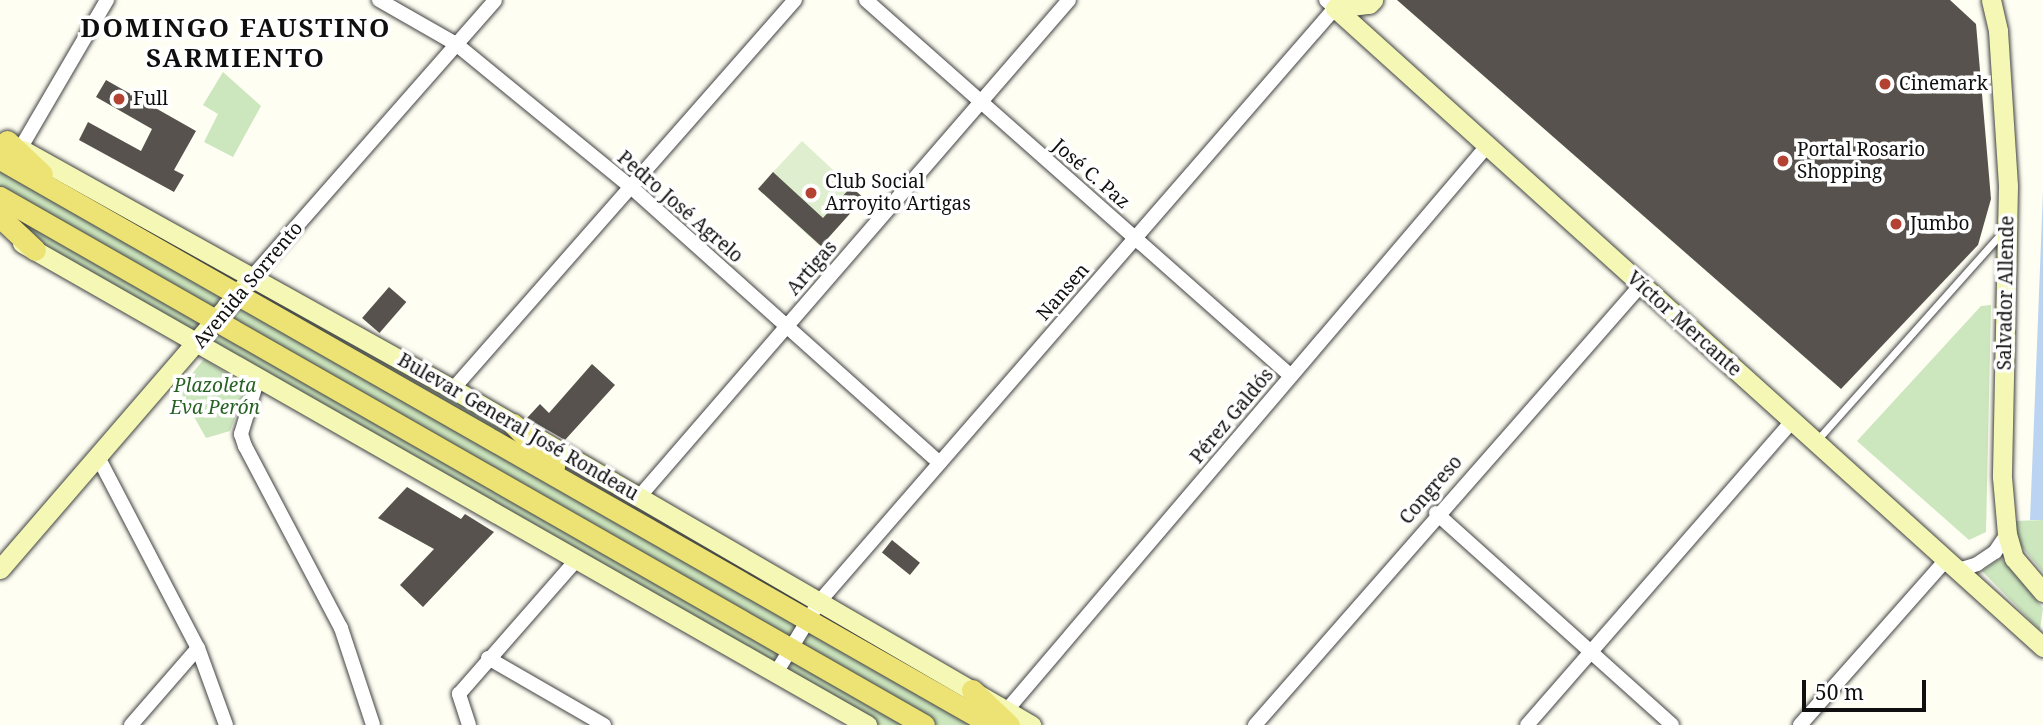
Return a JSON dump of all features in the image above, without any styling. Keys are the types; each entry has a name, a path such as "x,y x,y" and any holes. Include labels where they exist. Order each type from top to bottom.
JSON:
{"main road":[{"path":"1334,3 1370,4 1373,0"},
{"name":"Salvador Allende","path":"1991,0 1998,31 2007,227 2002,477 2007,534 2014,558 2039,586"},
{"name":"Víctor Mercante","path":"1334,3 1487,146 2043,647"},
{"name":"Bulevar General José Rondeau","path":"7,147 72,202 573,485 807,622 1003,720 1031,725"},
{"name":"Bulevar General José Rondeau","path":"7,147 253,276 972,690"},
{"path":"0,197 924,725"},
{"path":"0,217 35,250"},
{"path":"0,230 867,725"},
{"name":"Avenida Sorrento","path":"0,569 99,459 253,276"},
{"path":"513,424 573,485"},
{"path":"972,690 1003,720"}],"street":[{"path":"7,147 107,0"},
{"name":"Pedro José Agrelo","path":"379,0 456,44 631,187 940,463"},
{"name":"Avenida Sorrento","path":"253,276 495,0"},
{"path":"453,389 795,0"},
{"name":"José C. Paz","path":"866,0 1291,376"},
{"name":"Artigas","path":"639,497 1069,0"},
{"name":"Nansen","path":"776,673 819,602 1135,238 1334,3"},
{"name":"Pérez Galdós","path":"1003,720 1487,146"},
{"name":"Congreso","path":"1255,725 1437,513 1641,285"},
{"path":"258,378 241,434 341,628 373,725"},
{"path":"1527,725 1792,421"},
{"path":"99,459 198,648 226,725"},
{"path":"1437,513 1672,725"},
{"path":"1800,725 1945,561 1962,569 1977,564 1995,552 2007,534"},
{"path":"469,725 459,694 577,559"},
{"path":"131,725 198,648"},
{"path":"488,658 604,725"},
{"path":"840,710 861,725"}],"lane":[{"path":"1815,442 2007,227"}],"green space":[{"path":"223,72 261,106 233,157 204,142 218,114 203,105"},
{"path":"0,137 1031,725 867,725 0,230"},
{"name":"Club Social Arroyito Artigas","path":"802,141 863,198 819,246 758,189"},
{"path":"1991,305 1986,532 1969,540 1857,441 1981,306"},
{"name":"Plazoleta Eva Perón","path":"204,359 248,387 230,431 206,438 179,390"},
{"path":"2043,520 2043,572 2021,546 2014,521"},
{"path":"2001,558 2043,608 2040,630 1982,571"}],"water":[{"path":"2043,191 2043,520 2030,520 2035,396"}],"building":[{"name":"Portal Rosario Shopping","path":"1397,0 1950,0 1976,24 1991,199 1978,245 1841,389"},
{"path":"106,80 196,131 174,170 184,175 174,192 79,140 88,122 141,151 152,129 96,97"},
{"path":"773,172 823,218 851,187 864,198 821,246 758,189"},
{"path":"389,287 406,302 379,333 362,318"},
{"path":"592,364 615,385 565,440 527,418 540,404 549,413"},
{"path":"407,487 461,519 465,514 494,532 423,607 400,585 434,549 378,518"},
{"path":"892,540 920,563 910,575 882,552"}],"place":[{"name":"Cinemark","path":"1885,84"},
{"name":"Full","path":"119,99"},
{"name":"Portal Rosario Shopping","path":"1783,161"},
{"name":"Club Social Arroyito Artigas","path":"811,193"},
{"name":"Jumbo","path":"1896,224"}],"district":[{"name":"DOMINGO FAUSTINO SARMIENTO","path":"236,43"}]}
